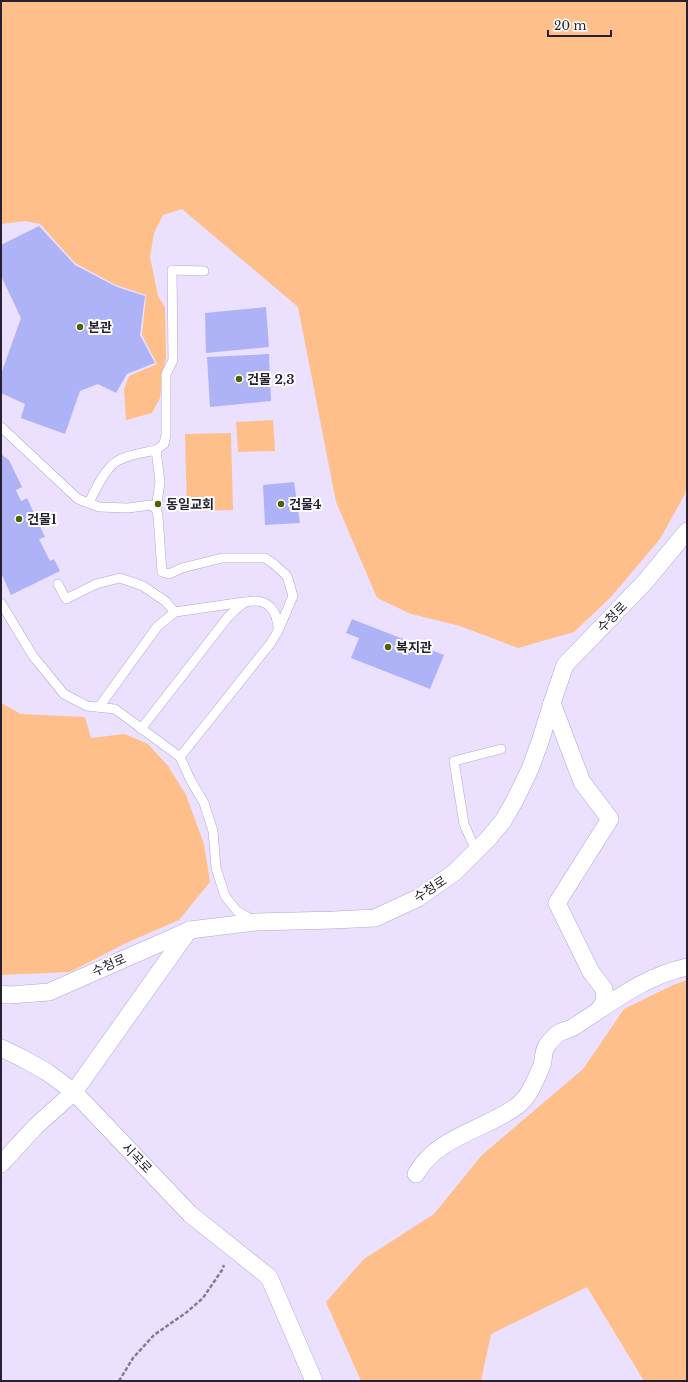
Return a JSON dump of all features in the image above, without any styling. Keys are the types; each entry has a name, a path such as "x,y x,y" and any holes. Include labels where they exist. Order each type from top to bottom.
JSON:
{"street":[{"name":"수청로","path":"1,994 10,995 49,992 190,930 256,922 375,918 418,898 455,872 503,821 530,769 565,665 645,582 687,531"},
{"path":"552,703 582,782 610,819 557,903 591,972 604,988 605,1000 599,1010"},
{"path":"1,1164 36,1126 74,1092 190,930"},
{"path":"416,1174 421,1164 436,1151 454,1139 518,1106 529,1095 542,1064 546,1048 560,1032 573,1028 599,1010 652,978 687,967"},
{"name":"시곡로","path":"1,1048 47,1072 74,1092 190,1214 269,1277 314,1381"}],"lane":[{"path":"89,503 96,486 117,460 134,454 156,450 164,444 166,434 166,374 173,360 172,270 204,271"},
{"path":"1,427 78,498 99,507 128,508 150,505 156,509"},
{"path":"156,450 160,482 156,509 158,516 162,572 169,574 182,568 222,558 265,558 287,576 293,596 278,631 270,644 180,757"},
{"path":"58,584 66,599 96,584 120,578 143,586 165,601 175,612"},
{"path":"99,707 157,627 175,612 244,602 261,602 272,607 278,619 278,631"},
{"path":"141,729 228,617 244,602"},
{"path":"1,603 33,656 64,694 87,706 115,709 180,757 191,781 204,803 213,831 216,868 224,896 237,911 256,922"},
{"path":"476,851 464,824 454,761 501,749"}],"path":[{"path":"119,1381 133,1358 154,1335 187,1312 203,1298 222,1270 229,1245"}],"shaded area":[{"path":"1,1 687,1 687,482 685,494 660,539 611,597 574,632 518,648 460,626 411,614 377,598 336,502 298,307 182,209 163,215 154,233 150,257 158,296 165,307 166,357 160,398 152,413 126,420 124,389 129,376 157,364 142,335 146,295 116,285 75,263 40,224 26,221 1,224"},
{"path":"273,420 275,451 238,452 236,422"},
{"path":"231,433 233,510 187,511 185,434"},
{"path":"1,703 21,714 85,717 91,738 125,734 148,744 168,766 186,795 204,844 210,882 179,920 126,943 70,972 1,975"},
{"path":"687,980 687,1381 644,1381 587,1287 491,1334 481,1381 361,1381 326,1302 364,1259 434,1214 482,1155 583,1069 624,1009 673,985"}],"building":[{"name":"본관","path":"39,226 75,265 117,287 145,296 140,335 155,363 127,374 116,393 98,384 80,391 65,434 21,418 25,404 1,393 1,374 21,318 1,276 1,245"},
{"name":"건물 2,3","path":"266,307 269,347 206,353 205,313"},
{"name":"건물 2,3","path":"269,354 271,401 210,407 207,357"},
{"name":"건물1","path":"1,454 9,460 22,487 16,490 21,501 27,498 45,537 39,539 50,561 54,559 60,571 11,595 1,573"},
{"name":"건물4","path":"294,482 300,523 265,525 263,485"},
{"name":"복지관","path":"352,619 444,655 430,689 351,658 359,638 346,633"}],"place":[{"name":"본관","path":"80,327"},
{"name":"건물 2,3","path":"239,379"},
{"name":"동일교회","path":"158,504"},
{"name":"건물4","path":"281,504"},
{"name":"건물1","path":"19,519"},
{"name":"복지관","path":"388,647"}]}
